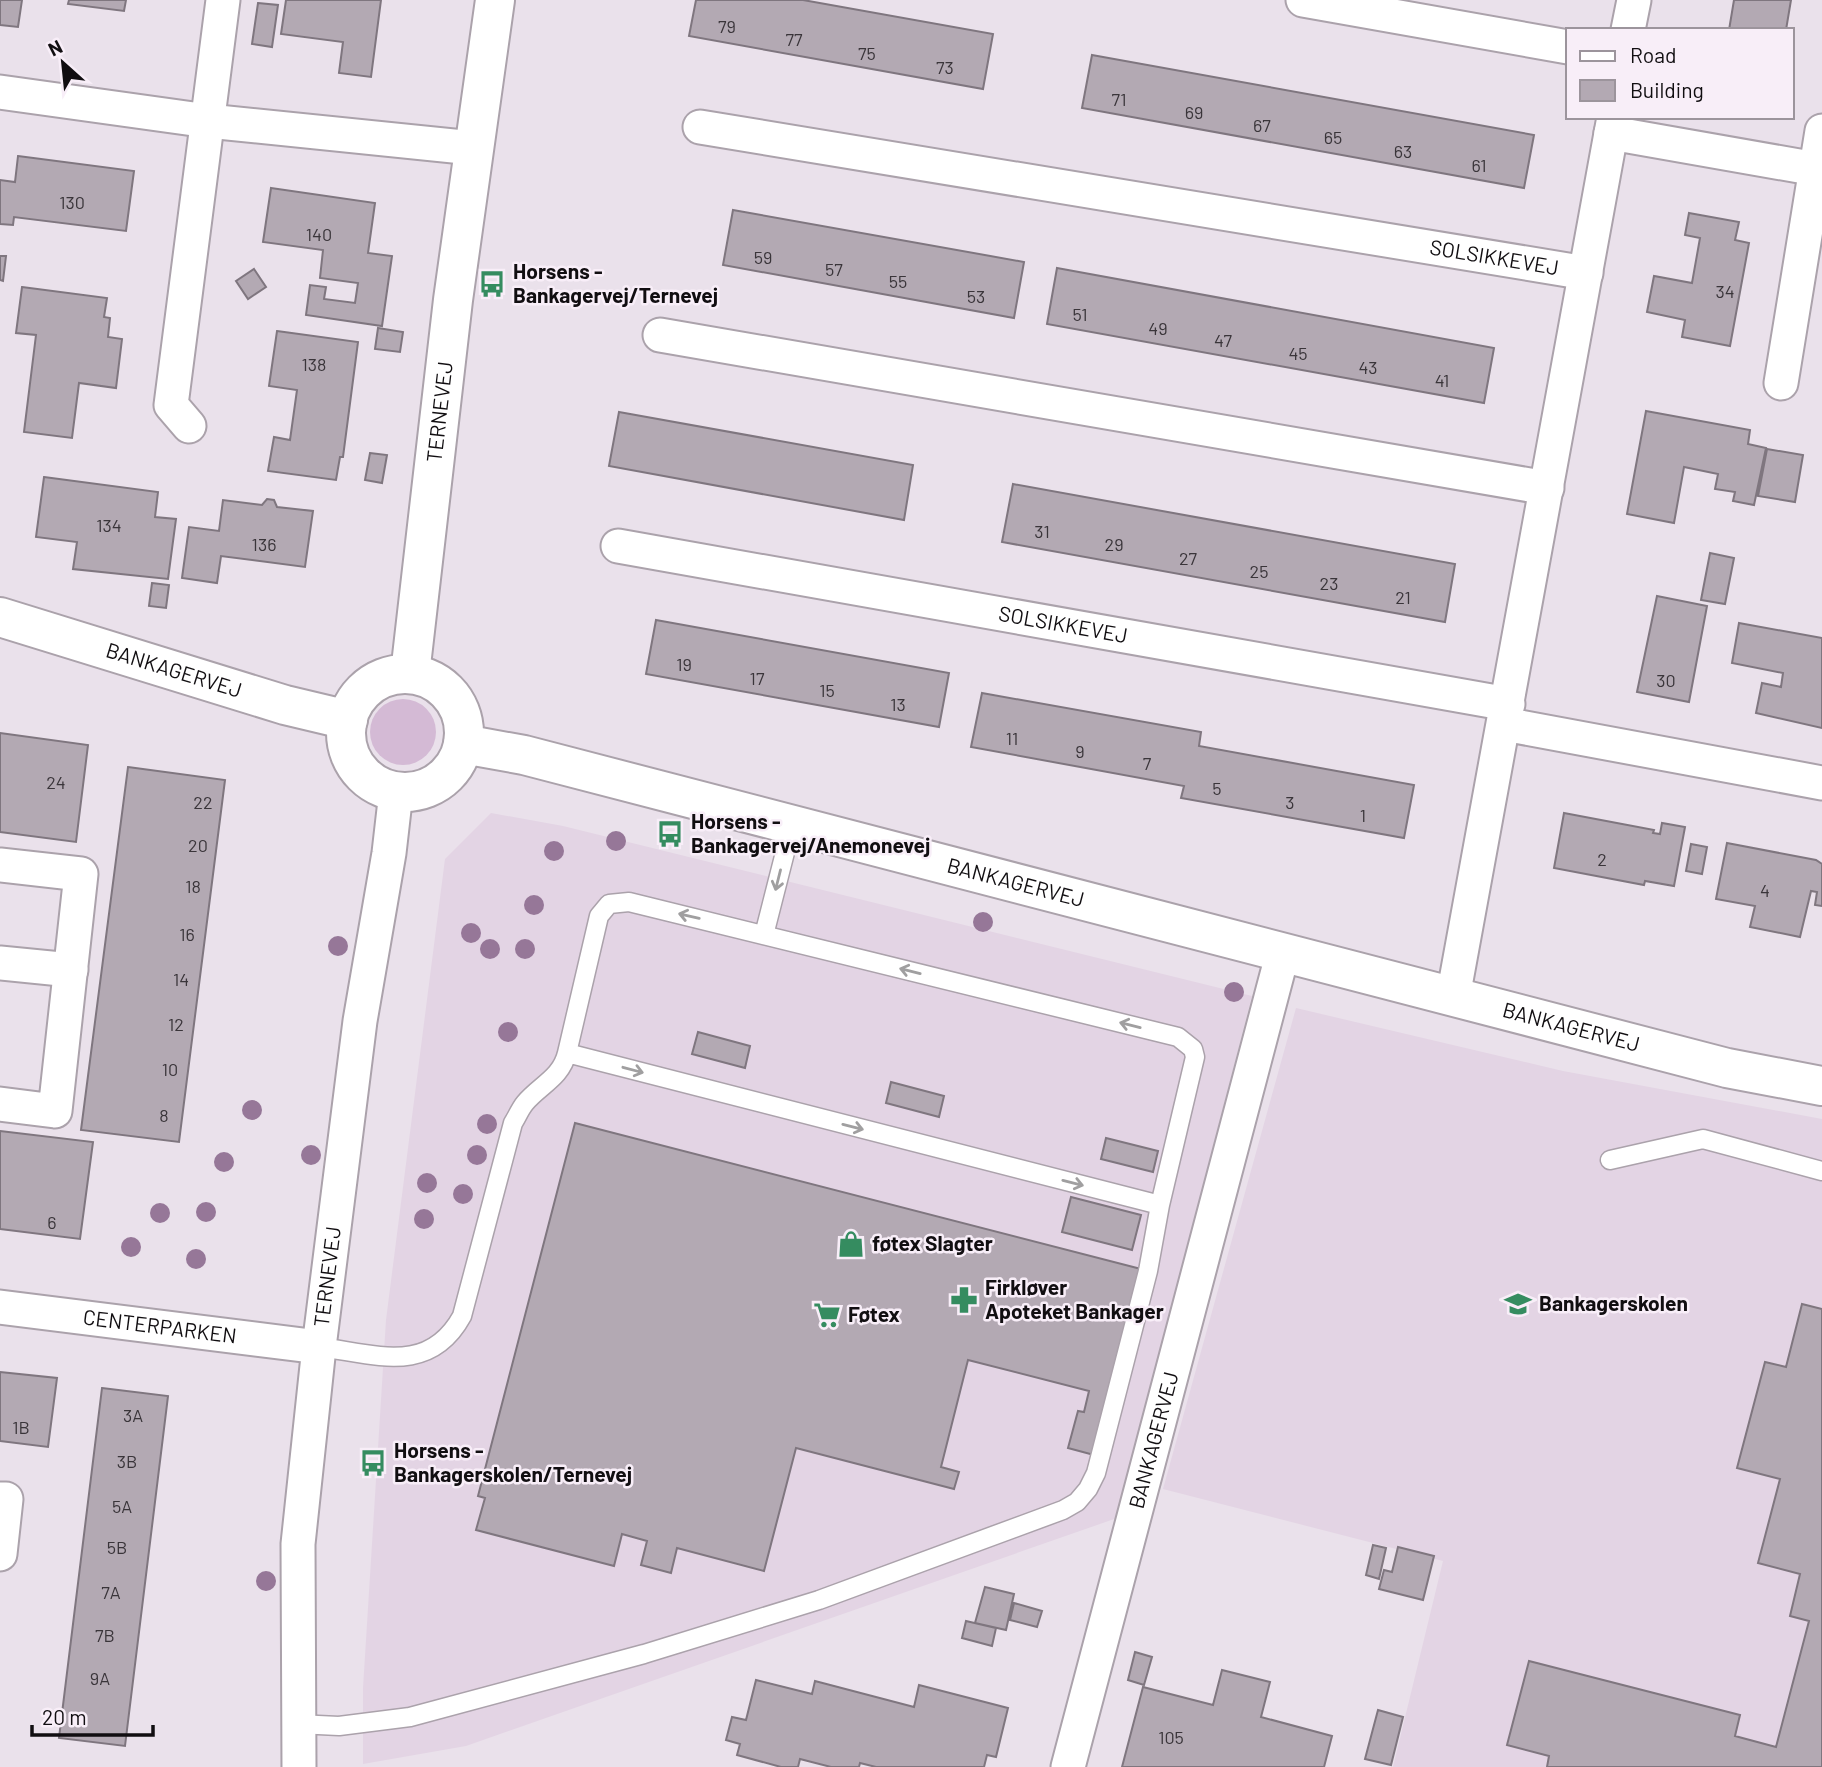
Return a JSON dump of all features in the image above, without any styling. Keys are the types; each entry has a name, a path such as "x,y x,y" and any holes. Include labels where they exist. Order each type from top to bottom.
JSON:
{"street":[{"path":"189,425 170,405 223,0"},
{"name":"TERNEVEJ","path":"410,674 453,300 495,0"},
{"path":"1303,0 1566,47"},
{"path":"1628,28 1633,0"},
{"path":"0,92 208,121 474,148"},
{"name":"SOLSIKKEVEJ","path":"1453,997 1612,125 1818,169"},
{"name":"SOLSIKKEVEJ","path":"700,127 1586,273"},
{"path":"1781,383 1818,169 1822,131"},
{"path":"660,335 1547,488"},
{"name":"SOLSIKKEVEJ","path":"618,545 1506,714 1822,783"},
{"name":"BANKAGERVEJ","path":"0,617 285,705 348,720"},
{"path":"410,674 429,679 445,690 457,705 464,724 463,744 458,760 447,775 433,786 416,791 396,792 373,783 359,771 350,755 346,737 348,720 356,700 371,685 389,677 410,674"},
{"name":"BANKAGERVEJ","path":"463,744 524,755 1727,1068 1822,1086"},
{"name":"TERNEVEJ","path":"299,1767 298,1544 319,1347 360,1021 389,853 396,792"},
{"path":"0,865 81,874 55,1111 0,1104"},
{"name":"BANKAGERVEJ","path":"1068,1767 1151,1462 1283,952"},
{"path":"0,963 71,970"},
{"name":"CENTERPARKEN","path":"0,1307 319,1347"},
{"path":"0,1499 6,1499 0,1554"}],"lane":[{"path":"764,935 792,825"},
{"path":"298,1724 340,1726 410,1717 644,1654 818,1600 1077,1502 1088,1489 1096,1472 1148,1271 1160,1205 1194,1069 1193,1049 1187,1042 1166,1034 629,902 609,904 599,916 567,1053 559,1072 524,1104 513,1123 462,1316 450,1337 433,1349 414,1355 384,1357 319,1347"},
{"path":"567,1053 1160,1205"},
{"path":"1609,1160 1703,1139 1822,1171"}],"shaded area":[{"path":"403,699 416,702 426,709 433,719 436,732 433,745 426,755 416,762 403,765 390,762 380,755 373,745 370,732 373,719 380,709 390,702"},
{"path":"491,813 563,826 1252,996 1117,1518 466,1746 363,1764 363,1688 386,1320 445,859"},
{"name":"Bankagerskolen","path":"1296,1008 1563,1071 1822,1119 1822,1767 1393,1767 1443,1561 1163,1489"}],"building":[{"path":"0,0 22,0 18,27 0,25"},
{"path":"69,0 126,0 124,11 68,4"},
{"path":"286,0 381,0 371,77 339,73 343,42 281,34"},
{"path":"696,0 803,0 993,34 983,89 689,36"},
{"path":"1734,0 1791,0 1786,28 1729,28"},
{"path":"258,3 278,5 272,47 252,44"},
{"path":"1092,55 1534,135 1524,188 1082,108"},
{"path":"18,156 134,171 126,231 14,217 13,225 0,224 0,180 15,182"},
{"path":"271,188 375,203 368,253 392,256 382,326 306,315 310,285 326,287 324,299 355,303 358,283 320,278 323,250 263,242"},
{"path":"733,210 1024,262 1014,318 723,265"},
{"path":"1689,213 1739,222 1735,240 1749,243 1730,346 1682,337 1685,320 1647,312 1654,276 1692,283 1700,238 1685,235"},
{"path":"0,256 6,256 3,281 0,280"},
{"path":"1057,268 1494,348 1484,403 1047,324"},
{"path":"254,269 266,287 248,299 236,281"},
{"path":"22,287 107,298 104,317 110,318 108,337 122,339 116,388 79,383 72,438 24,432 36,335 16,333"},
{"path":"378,328 403,332 400,352 375,349"},
{"path":"277,331 358,342 343,457 340,457 336,480 268,471 274,437 290,440 297,390 269,386"},
{"path":"1646,411 1750,430 1748,444 1766,448 1754,505 1733,501 1735,492 1715,489 1718,474 1684,467 1674,523 1627,514"},
{"path":"619,412 913,465 904,520 609,466"},
{"path":"1767,449 1803,455 1795,502 1758,496"},
{"path":"370,453 387,455 382,483 365,480"},
{"path":"44,477 158,492 155,517 176,519 168,579 73,569 77,542 36,537"},
{"path":"1013,484 1455,564 1445,622 1002,542"},
{"path":"267,499 274,500 277,507 313,511 305,567 221,556 217,583 182,578 189,527 219,531 223,500 262,505"},
{"path":"1710,553 1734,558 1725,604 1701,600"},
{"path":"152,583 169,585 166,608 149,606"},
{"path":"1657,596 1707,606 1689,702 1637,692"},
{"path":"656,620 949,673 939,727 646,674"},
{"path":"1739,623 1822,638 1822,728 1756,713 1762,683 1781,687 1783,673 1732,663"},
{"path":"982,693 1201,732 1199,746 1414,785 1404,838 1181,798 1184,786 971,747"},
{"path":"0,733 88,745 76,842 0,832"},
{"path":"128,767 225,780 179,1142 81,1130"},
{"path":"1564,813 1654,830 1653,833 1660,834 1662,823 1685,827 1674,886 1645,881 1644,885 1554,868"},
{"path":"1727,843 1816,860 1822,864 1822,906 1815,905 1817,892 1811,891 1800,937 1750,927 1755,906 1716,899"},
{"path":"1691,844 1707,847 1702,874 1686,871"},
{"path":"698,1032 750,1046 745,1068 692,1054"},
{"path":"891,1082 944,1096 939,1117 886,1103"},
{"name":"Føtex","path":"575,1123 1141,1269 1094,1455 1068,1448 1078,1411 1084,1412 1089,1391 968,1360 941,1467 959,1472 954,1489 796,1448 764,1571 677,1548 671,1573 641,1565 647,1541 622,1534 614,1566 476,1530 485,1498 478,1496"},
{"path":"0,1131 93,1142 80,1239 0,1229"},
{"path":"1106,1138 1158,1151 1153,1172 1101,1159"},
{"path":"1071,1197 1141,1215 1132,1250 1062,1232"},
{"path":"1802,1304 1822,1309 1822,1767 1547,1767 1549,1756 1507,1745 1529,1661 1740,1715 1735,1736 1776,1747 1809,1621 1790,1616 1800,1574 1758,1563 1780,1479 1737,1468 1765,1362 1786,1367"},
{"path":"0,1372 57,1378 48,1447 0,1441"},
{"path":"102,1388 168,1396 125,1746 59,1738"},
{"path":"1373,1545 1386,1548 1379,1579 1366,1575"},
{"path":"1398,1547 1434,1556 1423,1600 1379,1589 1384,1570 1392,1572"},
{"path":"985,1587 1014,1594 1006,1630 975,1623"},
{"path":"1014,1603 1042,1611 1037,1627 1010,1620"},
{"path":"966,1621 996,1628 992,1646 962,1638"},
{"path":"1135,1652 1152,1657 1144,1685 1128,1680"},
{"path":"1222,1670 1270,1682 1261,1717 1332,1736 1324,1767 1122,1767 1143,1687 1213,1705"},
{"path":"756,1680 812,1694 815,1681 914,1707 919,1685 1008,1708 996,1757 987,1755 984,1767 876,1767 860,1763 859,1767 831,1767 800,1759 798,1767 781,1767 737,1755 740,1744 726,1740 732,1717 746,1720"},
{"path":"1378,1710 1403,1717 1391,1765 1365,1759"}],"place":[{"name":"Horsens - Bankagervej/Ternevej","path":"492,284"},
{"name":"Horsens - Bankagervej/Anemonevej","path":"670,834"},
{"name":"føtex Slagter","path":"851,1244"},
{"name":"Firkløver Apoteket Bankager","path":"964,1300"},
{"name":"Bankagerskolen","path":"1518,1304"},
{"name":"Føtex","path":"827,1315"},
{"name":"Horsens - Bankagerskolen/Ternevej","path":"373,1463"}]}
